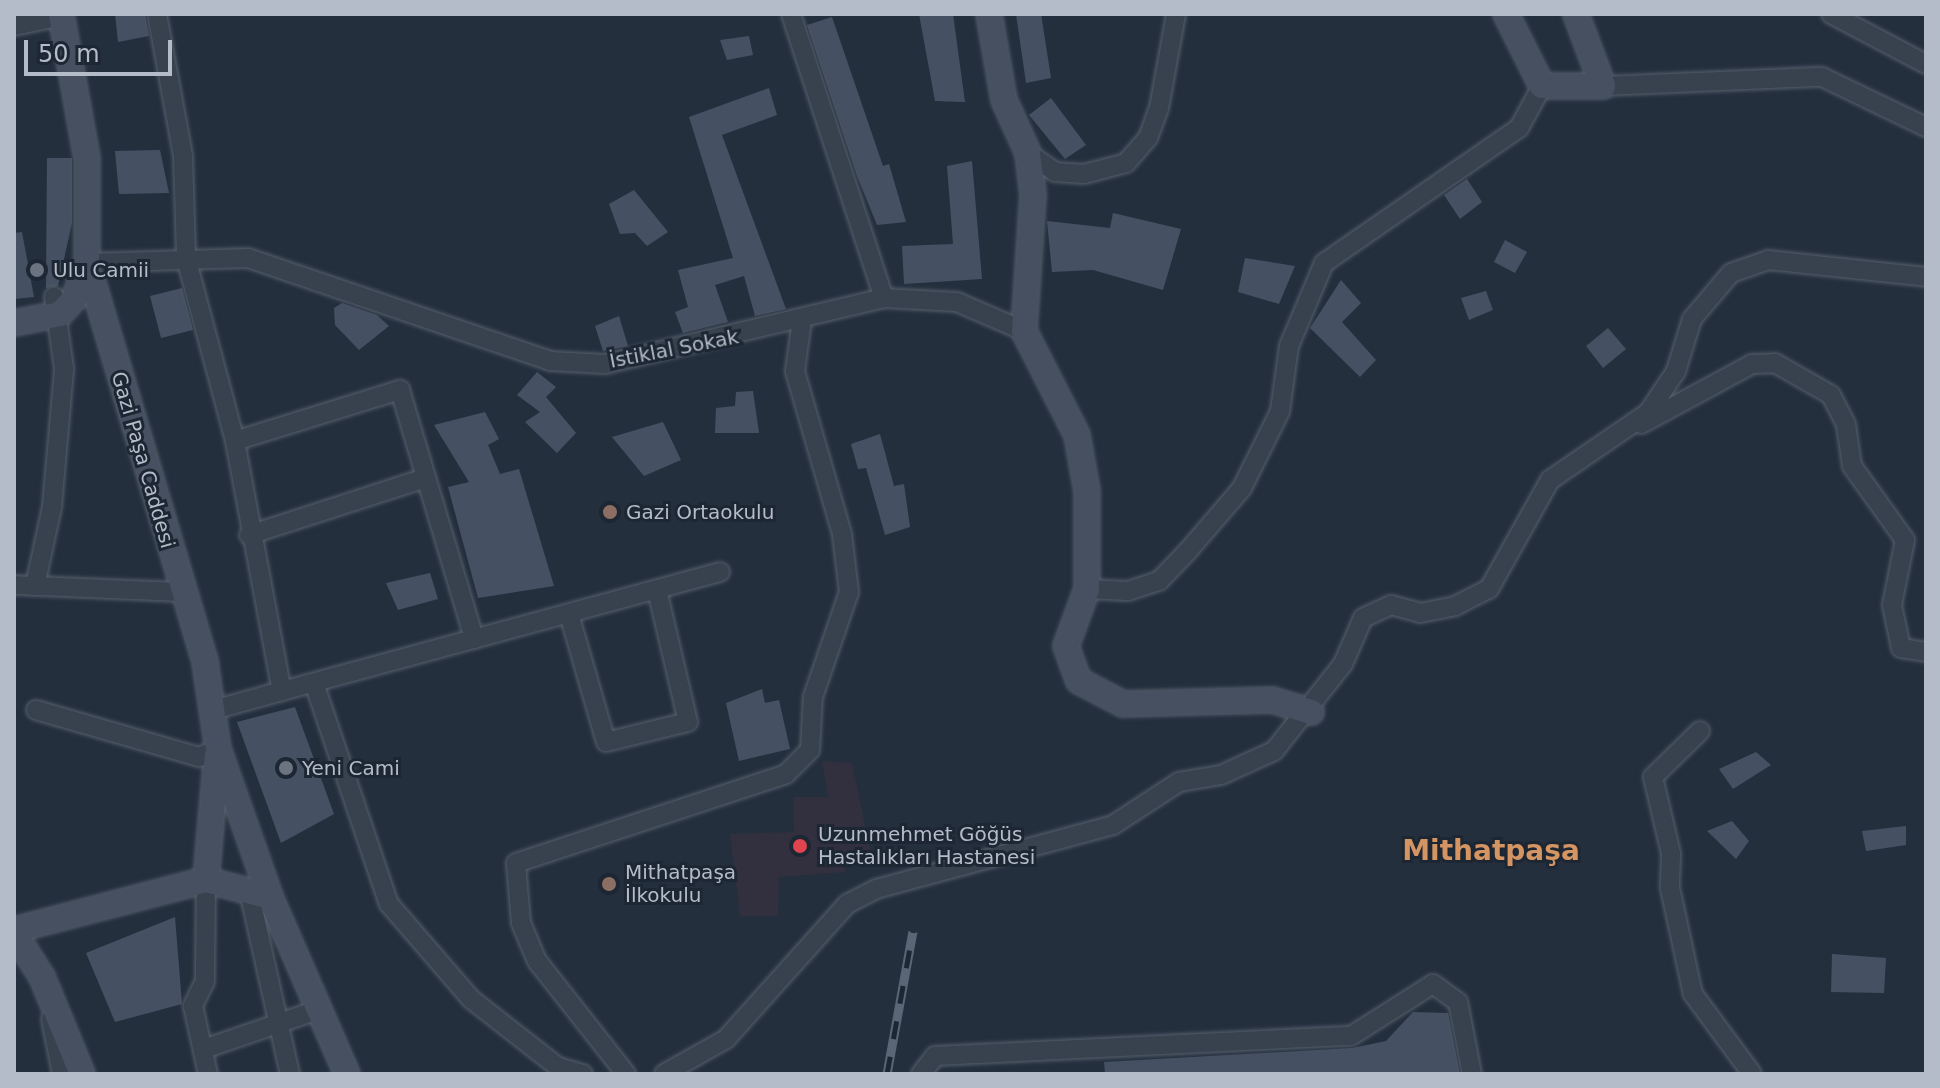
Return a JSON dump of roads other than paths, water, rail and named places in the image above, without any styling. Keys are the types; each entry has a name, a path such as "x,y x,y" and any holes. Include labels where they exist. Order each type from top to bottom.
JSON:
{"street":[{"path":"157,14 183,155 186,258 235,441 249,535 282,691"},
{"path":"791,14 884,298"},
{"path":"989,14 1004,100 1028,153 1033,224 1024,331 1077,435 1090,540 1087,589 1066,646 1079,681 1123,704 1272,700 1311,712"},
{"path":"1028,153 1055,172 1084,174 1126,163 1148,138 1159,108 1176,14"},
{"path":"1506,14 1542,86"},
{"path":"1576,14 1603,86"},
{"path":"1831,14 1926,64"},
{"path":"14,26 62,15"},
{"name":"Gazi Paşa Caddesi","path":"62,15 87,159 87,263 183,592 213,710 218,749 259,894 320,1009 347,1074"},
{"path":"1542,86 1822,77 1926,127"},
{"path":"1087,589 1128,591 1159,581 1187,552 1242,488 1280,411 1289,346 1324,263 1519,128 1542,86"},
{"name":"İstiklal Sokak","path":"87,263 248,258 550,361 605,364 802,320 884,298 957,302 1024,331"},
{"path":"664,1074 726,1039 847,904 876,889 1113,825 1179,782 1221,775 1274,751 1311,712 1363,618 1391,605 1420,613 1455,606 1489,589 1550,480 1648,413 1676,371 1692,319 1731,273 1768,260 1926,277"},
{"path":"14,323 74,299 87,263"},
{"path":"35,586 52,507 64,369 56,306"},
{"path":"626,1074 537,961 515,894 516,863 786,774 810,750 813,697 849,592 842,534 795,371 802,320"},
{"path":"1616,435 1690,403 1752,364 1775,363 1802,374 1831,395 1846,425 1852,466 1905,540 1892,605 1901,648 1926,652"},
{"path":"235,441 400,390 474,639"},
{"path":"249,535 425,478"},
{"path":"213,710 720,572"},
{"path":"14,585 183,592"},
{"path":"569,614 606,742 688,722 657,590"},
{"path":"314,683 389,904 449,979 558,1067 583,1074"},
{"path":"36,710 199,757 218,749 206,880 205,981 193,1006 208,1074"},
{"path":"1700,731 1653,777 1671,854 1670,888 1693,994 1752,1074"},
{"path":"82,1074 42,977 14,931 206,880 259,894 277,1023 290,1074"},
{"path":"42,977 62,1074"},
{"path":"921,1074 935,1056 1351,1036 1433,984 1458,1002 1472,1074"},
{"path":"204,1049 320,1009"}],"railway":[{"path":"887,1074 913,931"}],"place":[{"name":"Ulu Camii","path":"37,270"},
{"name":"Gazi Ortaokulu","path":"610,512"},
{"name":"Yeni Cami","path":"286,768"},
{"name":"Uzunmehmet Göğüs Hastalıkları Hastanesi","path":"800,846"},
{"name":"Mithatpaşa İlkokulu","path":"609,884"}],"district":[{"name":"Mithatpaşa","path":"1491,851"}]}
